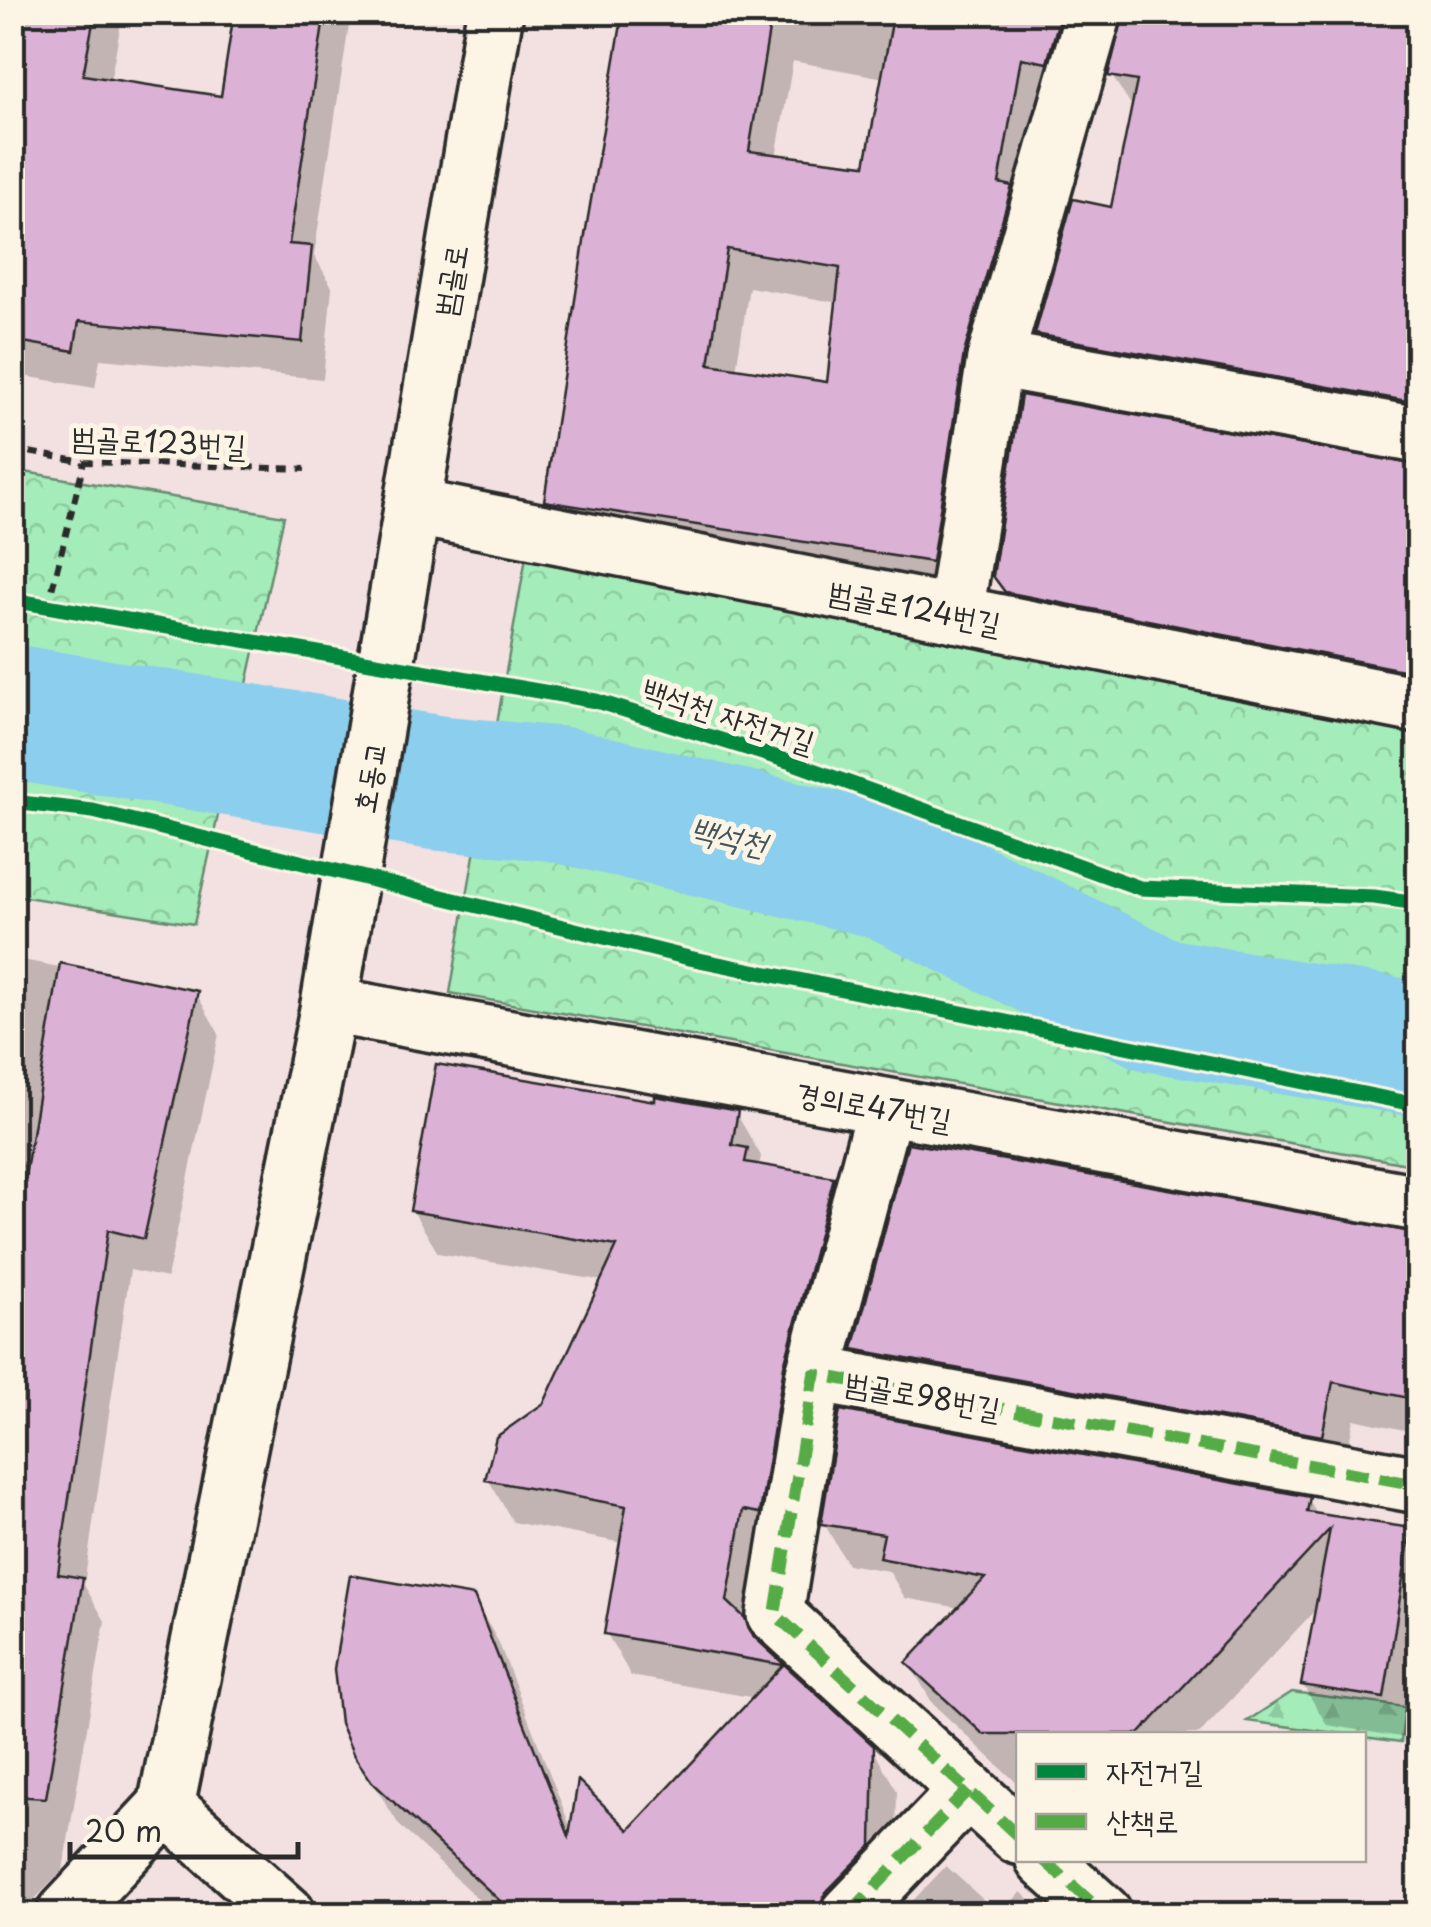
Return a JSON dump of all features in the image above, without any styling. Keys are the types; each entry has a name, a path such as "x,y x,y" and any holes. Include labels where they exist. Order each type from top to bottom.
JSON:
{"street":[{"name":"범골로","path":"410,528 495,12"},
{"path":"956,614 995,360 1094,12"},
{"path":"995,360 1418,435"},
{"name":"범골로124번길","path":"410,528 956,614 1418,705"},
{"name":"호동교","path":"166,1806 329,1005 410,528"},
{"name":"경의로47번길","path":"329,1005 1418,1203"},
{"path":"814,1374 885,1107"},
{"name":"범골로98번길","path":"1016,1834 775,1614 814,1374 1418,1486"},
{"path":"848,1914 968,1790"},
{"path":"65,1914 166,1806 287,1914"},
{"path":"1046,1862 1104,1914"}],"path":[{"path":"48,606 84,462"},
{"path":"30,603 67,610"}],"green space":[{"path":"13,470 284,516 194,924 13,895"},
{"path":"526,557 1418,721 1418,1166 450,993"},
{"path":"1292,1692 1405,1707 1401,1742 1366,1737 1366,1732 1328,1732 1247,1721"}],"building":[{"path":"12,12 95,12 83,75 221,96 234,12 325,12 289,244 312,246 302,342 79,321 74,351 12,340"},
{"path":"623,12 772,12 749,151 865,165 894,12 1061,12 1047,63 1021,58 999,183 1012,186 964,353 932,562 544,501","holes":["727,249 840,268 827,382 709,364"]},
{"path":"1124,12 1418,12 1418,403 1035,334 1073,199 1111,207 1137,81 1108,76"},
{"path":"1021,395 1418,465 1418,673 1005,592 993,576"},
{"path":"60,963 198,991 144,1239 108,1230 58,1574 83,1578 46,1798 12,1796 12,1256"},
{"path":"436,1064 738,1111 732,1145 748,1148 745,1162 834,1177 784,1366 760,1513 743,1510 727,1601 745,1618 754,1637 874,1746 872,1845 826,1892 819,1914 514,1914 372,1782 354,1756 340,1723 334,1669 350,1575 474,1596 569,1836 578,1780 629,1830 783,1665 604,1634 626,1506 485,1480 496,1437 544,1403 617,1246 410,1211"},
{"path":"908,1143 1418,1233 1418,1400 1333,1382 1322,1436 853,1349"},
{"path":"840,1410 1310,1497 1307,1512 1411,1528 1384,1698 1301,1685 1330,1529 1141,1732 983,1734 906,1663 985,1578 879,1558 884,1534 821,1524"}],"waterway":[{"name":"백석천","path":"12,712 438,783 558,794 891,873 1158,1005 1418,1049"}],"marked path":[{"path":"1016,1834 775,1614 814,1374 1418,1485"},
{"path":"849,1914 968,1790"},
{"path":"1046,1862 1104,1914"}],"cycle path":[{"name":"백석천 자전거길","path":"12,600 596,701 788,761 1140,888 1374,897 1418,903"},
{"path":"12,802 93,811 689,958 1418,1105"}]}
